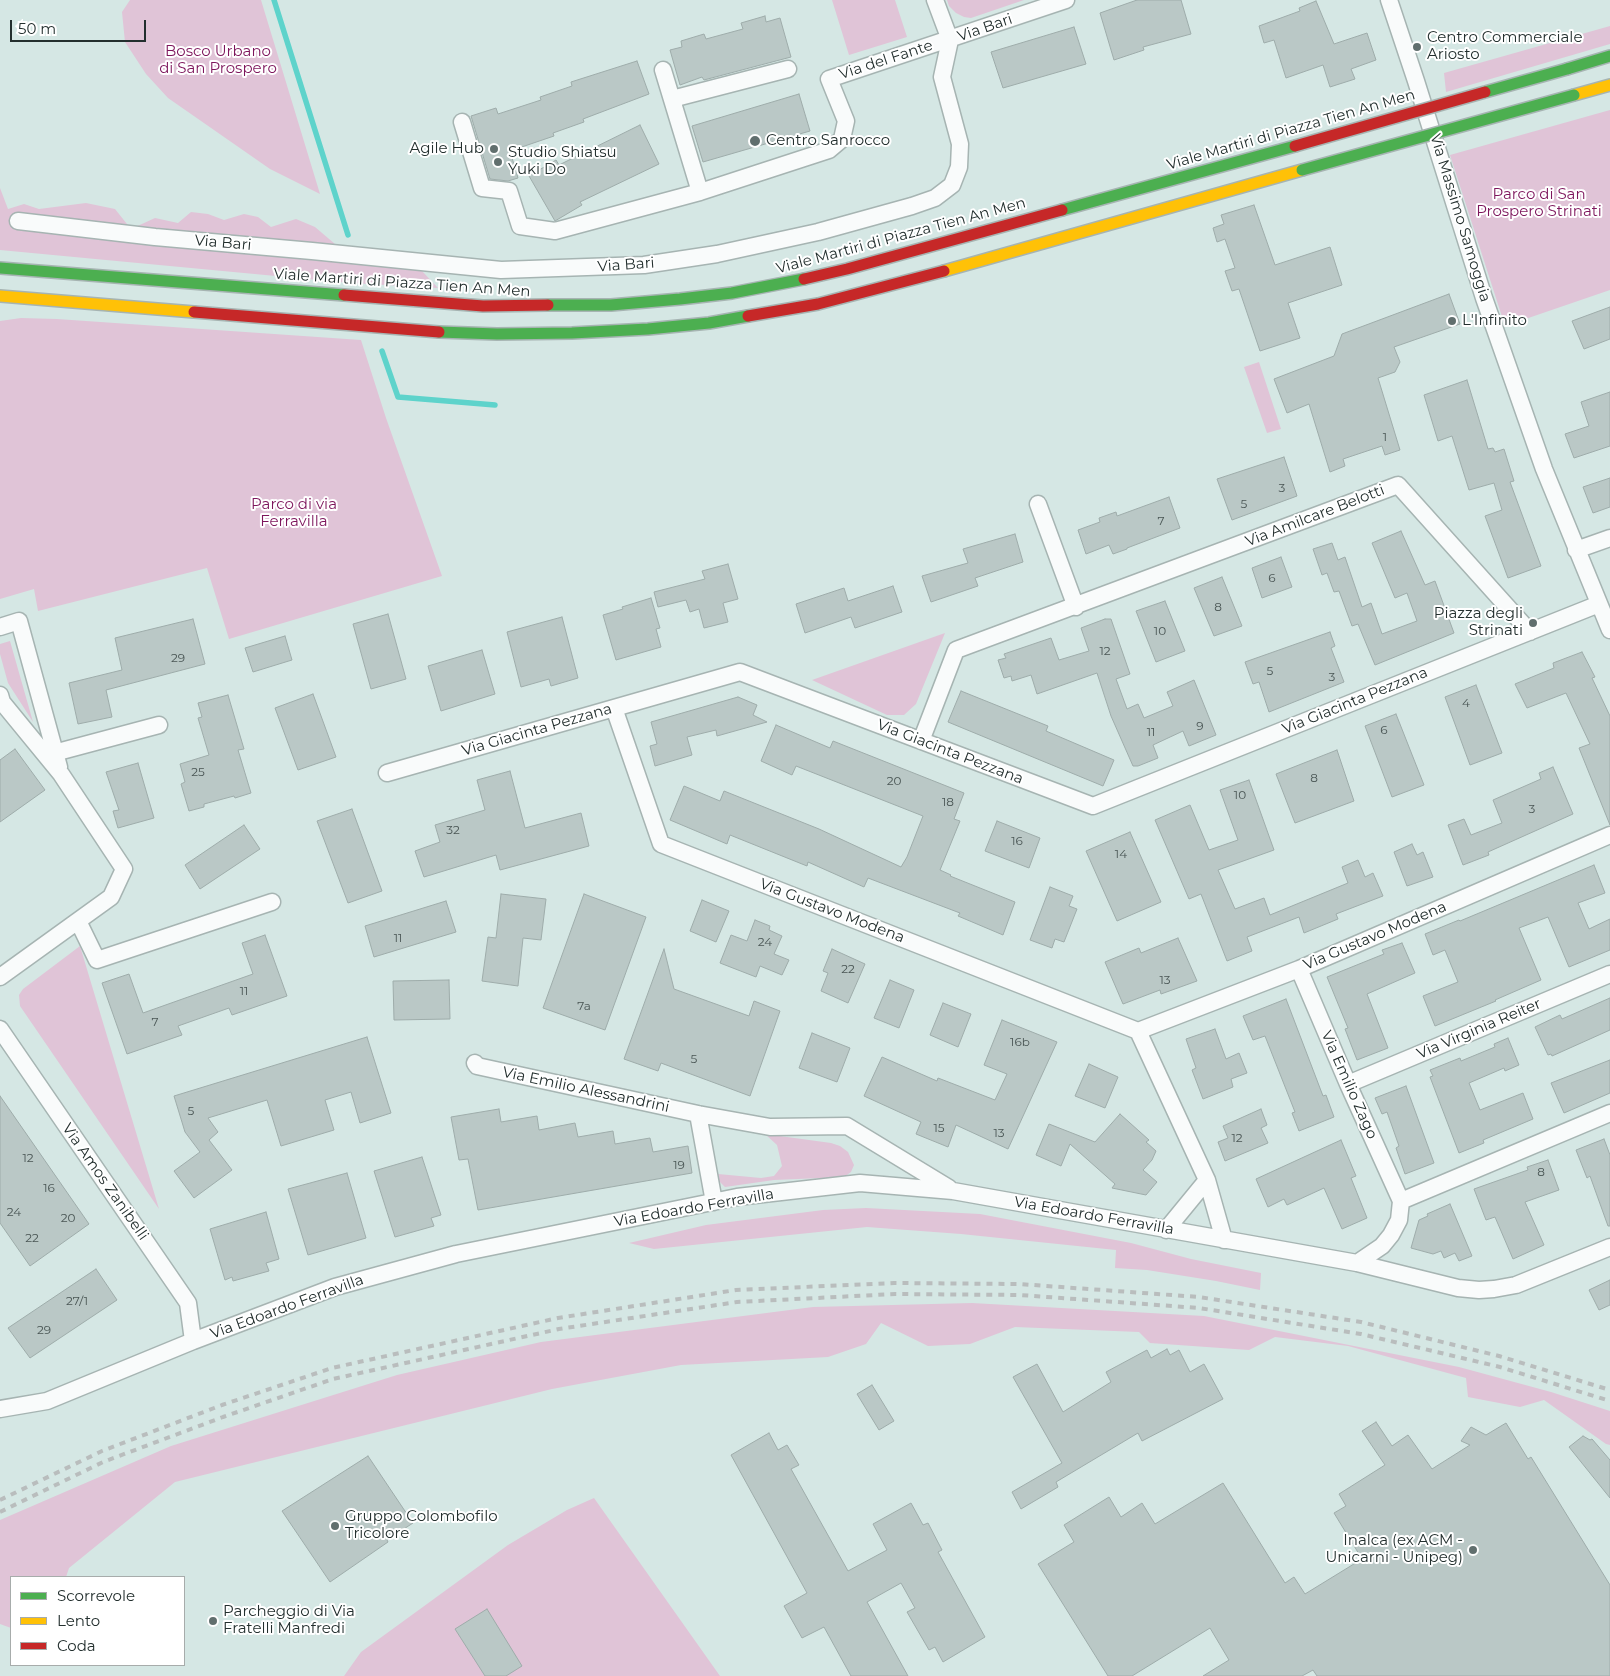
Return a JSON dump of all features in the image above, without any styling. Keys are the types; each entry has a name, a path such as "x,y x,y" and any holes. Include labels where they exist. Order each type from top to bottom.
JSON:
{"highway":[{"name":"Viale Martiri di Piazza Tien An Men","path":"0,268 483,306 611,305 680,299 790,282 847,269 1295,146 1610,56"},
{"path":"0,296 463,332 572,333 648,329 709,323 808,306 868,292 1180,203 1610,85"},
{"path":"16,310 85,302"}],"street":[{"path":"935,0 950,40"},
{"name":"Via Bari","path":"18,221 155,237 501,270 644,265 717,254 818,232 912,206 934,198 952,185 959,167 960,144 942,77 950,40 1066,0"},
{"name":"Via Massimo Samoggia","path":"1389,0 1484,298 1544,469 1610,630"},
{"name":"Via del Fante","path":"462,122 482,188 509,191 520,226 556,231 700,192 829,150 842,139 846,121 829,79 950,40"},
{"path":"672,99 788,69"},
{"path":"663,70 700,192"},
{"name":"Via Amilcare Belotti","path":"921,741 956,650 1076,607 1398,485 1530,632"},
{"path":"1038,504 1076,607"},
{"path":"1576,550 1610,538"},
{"path":"1530,632 1599,604"},
{"path":"0,626 19,621 61,774"},
{"name":"Via Giacinta Pezzana","path":"387,773 740,672 1093,806 1530,632"},
{"path":"0,695 2,702 61,774 124,869 111,897 0,977"},
{"name":"Via Gustavo Modena","path":"614,708 661,844 1138,1031 1299,969 1610,834"},
{"path":"54,752 159,725"},
{"path":"78,921 97,960 272,902"},
{"name":"Via Emilio Zago","path":"1299,969 1348,1084 1402,1201"},
{"name":"Via Virginia Reiter","path":"1348,1084 1610,974"},
{"name":"Via Amos Zanibelli","path":"0,1029 188,1302 193,1341"},
{"path":"1138,1031 1207,1180 1224,1240"},
{"name":"Via Emilio Alessandrini","path":"475,1064 477,1066 698,1114 770,1127 847,1126 953,1190"},
{"path":"1357,1263 1382,1246 1391,1235 1399,1220 1402,1201 1610,1113"},
{"path":"698,1114 714,1202"},
{"path":"1166,1230 1207,1180"},
{"name":"Via Edoardo Ferravilla","path":"0,1409 47,1401 193,1341 335,1287 447,1257 737,1197 860,1183 953,1190 1357,1263 1458,1288 1479,1290 1516,1285 1610,1247"}],"green space":[{"name":"Bosco Urbano di San Prospero","path":"130,0 261,0 320,194 270,169 168,98 146,74 125,42 122,12"},
{"path":"832,0 895,0 907,37 849,55"},
{"path":"947,0 1024,0 971,18 956,13 949,6"},
{"path":"1610,26 1610,44 1446,92 1444,73"},
{"name":"Parco di San Prospero Strinati","path":"1610,110 1610,290 1505,326 1450,155"},
{"path":"0,188 8,209 24,204 39,209 86,203 115,209 131,229 155,218 178,223 191,212 208,214 224,220 244,214 258,217 271,227 296,219 315,227 335,244 335,249 132,231 10,217 13,224 337,259 422,271 438,288 350,283 0,250"},
{"name":"Parco di via Ferravilla","path":"21,318 361,340 386,418 442,576 229,639 207,568 38,611 34,589 0,599 0,321"},
{"path":"1259,362 1281,429 1267,433 1244,367"},
{"path":"945,633 916,704 904,715 887,715 812,680"},
{"path":"10,641 33,722 8,683 0,654 0,644"},
{"path":"80,946 159,1209 20,1006 19,995 23,989"},
{"path":"765,1134 831,1143 840,1146 848,1152 854,1165 851,1172 844,1177 774,1180 725,1187 719,1181 718,1174 761,1178 774,1176 782,1166 777,1145"},
{"path":"866,1208 980,1214 1131,1243 1191,1259 1261,1273 1260,1290 1147,1270 1115,1268 1116,1250 961,1234 867,1227 654,1249 629,1243 706,1225 823,1210"},
{"path":"972,1303 1204,1316 1459,1367 1551,1392 1610,1411 1610,1445 1544,1400 1520,1407 1468,1397 1466,1378 1348,1346 1275,1337 1249,1350 1150,1343 1139,1332 1015,1327 970,1344 928,1346 881,1323 866,1344 828,1357 681,1365 552,1389 175,1482 69,1568 66,1576 10,1576 10,1628 0,1624 0,1520 171,1446 397,1375 541,1342 813,1307"},
{"path":"594,1498 720,1676 344,1676 361,1652 508,1545 567,1510"}],"building":[{"path":"1137,0 1181,0 1191,34 1143,47 1144,50 1114,60 1100,13"},
{"path":"1316,1 1334,44 1367,33 1376,60 1351,69 1355,79 1330,87 1323,65 1286,78 1274,40 1264,43 1259,26 1300,11 1299,8"},
{"path":"765,16 766,22 780,18 791,57 704,80 702,77 680,85 670,50 682,47 681,41 704,34 706,39 743,29 741,23"},
{"path":"1074,27 1086,64 1003,88 991,52"},
{"path":"637,61 649,94 583,119 584,122 553,133 554,136 510,151 518,178 508,181 490,179 471,116 496,108 498,114 541,100 540,97 572,86 571,82"},
{"path":"799,94 810,131 703,162 692,126"},
{"path":"640,125 659,164 580,202 582,205 555,221 529,176 556,160 559,165"},
{"path":"1254,205 1275,265 1330,247 1342,285 1288,303 1300,338 1260,351 1239,289 1232,291 1225,271 1235,268 1225,239 1217,242 1213,228 1224,224 1221,215"},
{"path":"1449,294 1460,324 1394,347 1400,362 1395,372 1378,378 1400,450 1385,455 1382,446 1343,459 1345,466 1330,472 1309,404 1287,413 1274,379 1334,356 1342,334"},
{"path":"1610,307 1610,339 1584,349 1572,321"},
{"path":"1467,380 1488,449 1493,448 1495,452 1504,449 1514,481 1510,482 1541,566 1508,578 1485,516 1502,510 1494,483 1469,490 1452,436 1438,441 1424,395"},
{"path":"1610,392 1610,446 1574,458 1565,434 1589,426 1581,402"},
{"path":"1284,457 1297,496 1232,520 1217,479"},
{"path":"1610,478 1610,507 1593,513 1583,487"},
{"path":"1169,497 1180,528 1113,554 1109,545 1086,554 1078,530 1100,522 1099,518 1116,512 1117,516"},
{"path":"1401,531 1425,585 1435,581 1454,633 1375,665 1358,624 1352,626 1339,591 1334,592 1327,573 1322,575 1313,549 1332,543 1338,560 1345,557 1362,607 1371,603 1382,634 1417,621 1407,593 1395,598 1372,543"},
{"path":"1015,534 1023,562 975,578 978,586 931,602 922,576 968,563 963,549"},
{"path":"1281,557 1292,587 1262,598 1252,568"},
{"path":"728,564 738,599 723,603 728,622 704,628 699,609 690,612 686,600 658,607 654,592 705,579 702,571"},
{"path":"1222,577 1242,626 1214,636 1194,588"},
{"path":"893,586 902,612 855,628 851,617 805,633 796,604 844,588 848,601"},
{"path":"651,598 660,628 656,629 661,647 616,660 603,615"},
{"path":"1165,601 1185,651 1156,662 1136,611"},
{"path":"388,614 406,679 371,689 353,624"},
{"path":"562,617 578,678 551,686 549,679 521,687 507,632"},
{"path":"193,619 205,664 106,690 112,717 78,724 69,683 122,670 115,638"},
{"path":"1105,619 1111,619 1130,674 1116,679 1127,709 1138,704 1144,718 1173,706 1167,692 1194,680 1216,735 1189,746 1183,731 1153,745 1158,758 1138,766 1133,766 1111,716 1097,673 1037,694 1031,675 1012,681 1011,676 1004,678 998,660 1006,658 1004,654 1051,638 1059,660 1089,651 1081,628"},
{"path":"1330,632 1335,646 1331,648 1344,682 1269,712 1259,682 1253,684 1245,662"},
{"path":"285,636 292,660 253,672 245,648"},
{"path":"482,650 495,694 441,711 428,666"},
{"path":"1582,652 1595,677 1592,678 1610,716 1610,825 1579,748 1590,744 1566,693 1527,708 1515,684 1554,668 1553,663"},
{"path":"1476,685 1502,753 1470,765 1445,697"},
{"path":"961,691 1048,726 1046,731 1114,760 1103,786 948,722"},
{"path":"313,694 336,757 298,770 275,708"},
{"path":"228,695 244,749 238,750 251,793 204,804 204,807 189,811 181,784 185,782 180,764 209,755 198,718 202,717 198,703"},
{"path":"738,697 757,705 753,715 767,722 717,736 716,730 687,737 692,755 655,766 650,746 657,744 651,722"},
{"path":"1396,714 1424,785 1392,797 1365,726"},
{"path":"776,725 830,748 833,741 964,793 954,819 960,821 940,870 950,876 1015,902 1003,935 958,916 960,913 868,878 864,887 808,862 807,866 730,835 727,844 670,820 684,786 720,801 724,791 819,829 901,867 907,857 923,816 796,766 792,775 761,761"},
{"path":"15,749 45,790 0,822 0,760"},
{"path":"1337,750 1354,801 1295,823 1276,774"},
{"path":"138,763 154,818 118,828 113,811 119,810 106,772"},
{"path":"1553,767 1573,814 1488,852 1489,855 1463,865 1448,825 1464,819 1471,835 1502,823 1493,800 1541,779 1539,773"},
{"path":"510,771 525,828 581,813 589,846 500,870 496,855 424,877 415,851 440,842 435,825 485,810 477,780"},
{"path":"1249,780 1274,850 1218,870 1235,909 1264,898 1270,915 1348,883 1342,867 1358,860 1365,877 1373,873 1383,896 1336,914 1338,919 1304,933 1299,917 1247,937 1252,951 1227,961 1201,894 1189,899 1155,820 1190,805 1209,850 1238,840 1220,790"},
{"path":"352,809 382,891 348,903 317,821"},
{"path":"997,821 1040,838 1029,868 985,851"},
{"path":"244,825 260,849 200,889 185,865"},
{"path":"1130,832 1161,902 1117,921 1086,851"},
{"path":"1412,844 1417,855 1423,852 1433,877 1407,886 1394,852"},
{"path":"1594,865 1605,893 1578,903 1589,929 1610,919 1610,950 1569,967 1548,917 1519,928 1541,980 1435,1026 1423,996 1458,982 1445,950 1433,955 1425,934"},
{"path":"1050,887 1073,896 1069,906 1077,909 1064,942 1055,939 1052,948 1030,940"},
{"path":"501,894 546,899 541,940 523,938 518,986 482,981 488,937 496,938"},
{"path":"584,894 646,917 605,1030 543,1008"},
{"path":"702,900 729,911 716,942 690,931"},
{"path":"446,901 456,932 374,957 365,926"},
{"path":"755,920 770,926 769,930 782,936 774,954 789,960 782,975 760,966 756,977 720,963 731,935 747,941"},
{"path":"265,935 287,996 232,1015 229,1008 178,1026 182,1035 127,1054 102,983 129,974 143,1013 253,974 242,943"},
{"path":"1178,938 1197,981 1161,994 1160,990 1123,1004 1105,962 1139,948 1141,953"},
{"path":"1402,943 1415,973 1367,994 1388,1048 1357,1060 1345,1029 1348,1028 1327,977 1384,954 1382,950"},
{"path":"664,949 674,989 749,1016 754,1001 780,1011 750,1096 661,1063 658,1071 624,1059"},
{"path":"832,949 865,964 848,1003 821,991 828,973 823,971"},
{"path":"449,980 450,1019 394,1020 393,981"},
{"path":"890,980 914,990 899,1028 874,1018"},
{"path":"1610,998 1610,1030 1552,1056 1551,1054 1548,1055 1535,1027 1560,1015 1562,1019"},
{"path":"1286,999 1323,1096 1326,1095 1334,1117 1299,1131 1292,1113 1295,1112 1265,1036 1253,1040 1243,1016"},
{"path":"943,1003 971,1014 958,1047 930,1035"},
{"path":"1002,1020 1057,1042 1008,1149 956,1125 948,1147 916,1134 921,1122 864,1096 882,1057 937,1081 938,1078 995,1100 1007,1074 984,1065"},
{"path":"1215,1029 1226,1059 1239,1053 1247,1073 1231,1079 1233,1087 1203,1099 1192,1070 1196,1068 1186,1039"},
{"path":"812,1033 850,1048 837,1082 799,1068"},
{"path":"367,1037 391,1113 360,1123 351,1092 325,1100 334,1130 281,1146 267,1100 208,1118 218,1132 209,1140 232,1170 194,1198 174,1171 200,1152 185,1132 174,1096"},
{"path":"1508,1038 1519,1065 1505,1071 1504,1068 1469,1083 1480,1110 1523,1093 1533,1119 1483,1140 1484,1143 1459,1153 1430,1077 1433,1076 1430,1070 1460,1058 1461,1061 1495,1047 1494,1044"},
{"path":"1610,1060 1610,1093 1564,1113 1551,1083"},
{"path":"1089,1064 1118,1077 1105,1108 1075,1096"},
{"path":"1406,1086 1434,1163 1405,1174 1396,1148 1399,1146 1387,1112 1382,1114 1375,1098"},
{"path":"0,1096 89,1224 30,1266 0,1223"},
{"path":"499,1109 501,1122 537,1116 539,1130 575,1123 578,1137 613,1131 615,1144 650,1138 653,1152 688,1146 692,1173 478,1210 468,1159 459,1160 451,1117"},
{"path":"1261,1109 1267,1125 1261,1128 1268,1143 1225,1161 1218,1142 1228,1138 1223,1126"},
{"path":"1120,1114 1149,1140 1146,1142 1156,1151 1152,1160 1143,1170 1157,1182 1146,1195 1112,1188 1115,1184 1070,1144 1061,1166 1036,1155 1049,1124 1095,1142"},
{"path":"1604,1139 1610,1155 1610,1226 1608,1226 1590,1176 1587,1178 1576,1150"},
{"path":"1341,1140 1356,1176 1351,1178 1367,1218 1342,1229 1324,1188 1287,1205 1284,1199 1268,1207 1256,1179"},
{"path":"422,1157 441,1215 431,1218 434,1226 395,1237 374,1171"},
{"path":"1548,1160 1559,1190 1525,1202 1544,1245 1513,1259 1495,1217 1486,1220 1474,1189 1528,1170 1527,1167"},
{"path":"347,1173 366,1238 308,1255 288,1189"},
{"path":"1450,1204 1472,1256 1459,1261 1455,1253 1444,1258 1441,1251 1433,1254 1411,1248 1419,1220 1428,1216 1427,1214"},
{"path":"266,1212 279,1259 266,1263 269,1271 233,1281 232,1277 225,1280 210,1229"},
{"path":"96,1269 117,1300 30,1358 8,1328"},
{"path":"1610,1280 1610,1305 1599,1310 1589,1290"},
{"path":"1167,1349 1170,1355 1179,1350 1190,1372 1204,1364 1223,1399 1142,1441 1138,1433 1056,1482 1058,1487 1021,1509 1012,1492 1062,1463 1013,1377 1037,1364 1063,1412 1111,1382 1106,1372 1147,1350 1151,1358"},
{"path":"872,1385 894,1421 879,1430 857,1394"},
{"name":"Inalca (ex ACM - Unicarni - Unipeg)","path":"1376,1422 1392,1446 1408,1435 1432,1469 1470,1445 1461,1441 1471,1427 1486,1435 1506,1423 1528,1459 1531,1457 1610,1585 1610,1676 1317,1676 1313,1670 1302,1676 1203,1676 1229,1660 1210,1628 1132,1676 1108,1676 1038,1564 1074,1542 1064,1525 1109,1497 1121,1517 1142,1503 1155,1524 1223,1483 1285,1583 1294,1577 1305,1594 1362,1559 1334,1513 1346,1506 1339,1494 1385,1465 1362,1431"},
{"path":"769,1433 778,1450 787,1445 799,1465 791,1469 848,1571 887,1550 873,1524 911,1503 923,1525 928,1523 942,1550 938,1552 985,1637 943,1662 935,1647 929,1650 907,1612 915,1608 901,1583 867,1602 908,1676 851,1676 824,1627 802,1638 784,1606 807,1593 731,1455"},
{"path":"1583,1436 1590,1440 1592,1439 1610,1460 1610,1498 1569,1447"},
{"name":"Gruppo Colombofilo Tricolore","path":"368,1456 413,1523 330,1582 282,1511"},
{"path":"487,1609 522,1666 506,1676 485,1676 455,1629"}],"waterway":[{"path":"274,0 348,235"},
{"path":"382,351 398,397 495,405"}],"railway":[{"path":"0,1500 102,1451 222,1405 332,1368 558,1318 736,1290 894,1283 1019,1284 1199,1297 1361,1322 1499,1356 1610,1390"},
{"path":"0,1512 103,1462 223,1417 333,1379 559,1329 737,1302 895,1294 1020,1295 1199,1308 1361,1334 1500,1367 1610,1401"}],"traffic: fast":[{"path":"1567,69 1610,56"},
{"path":"1485,92 1567,69"},
{"path":"1302,170 1574,95"},
{"path":"1062,210 1295,146"},
{"path":"0,268 344,295"},
{"path":"548,305 611,305 680,299 732,293 804,279"},
{"path":"439,332 497,334 572,333 648,329 709,323 748,316"}],"traffic: slow":[{"path":"1574,95 1610,85"},
{"path":"944,271 1302,170"},
{"path":"0,296 194,312"}],"traffic: jam":[{"path":"1295,146 1485,92"},
{"path":"804,279 1062,210"},
{"path":"748,316 818,304 944,271"},
{"path":"344,295 483,306 548,305"},
{"path":"194,312 439,332"}],"place":[{"name":"Centro Commerciale Ariosto","path":"1417,47"},
{"name":"Centro Sanrocco","path":"755,141"},
{"name":"Agile Hub","path":"494,149"},
{"name":"Studio Shiatsu Yuki Do","path":"498,162"},
{"name":"L'Infinito","path":"1452,321"},
{"name":"Piazza degli Strinati","path":"1533,623"},
{"name":"Gruppo Colombofilo Tricolore","path":"335,1526"},
{"name":"Inalca (ex ACM - Unicarni - Unipeg)","path":"1473,1550"},
{"name":"Parcheggio di Via Fratelli Manfredi","path":"213,1621"}]}
